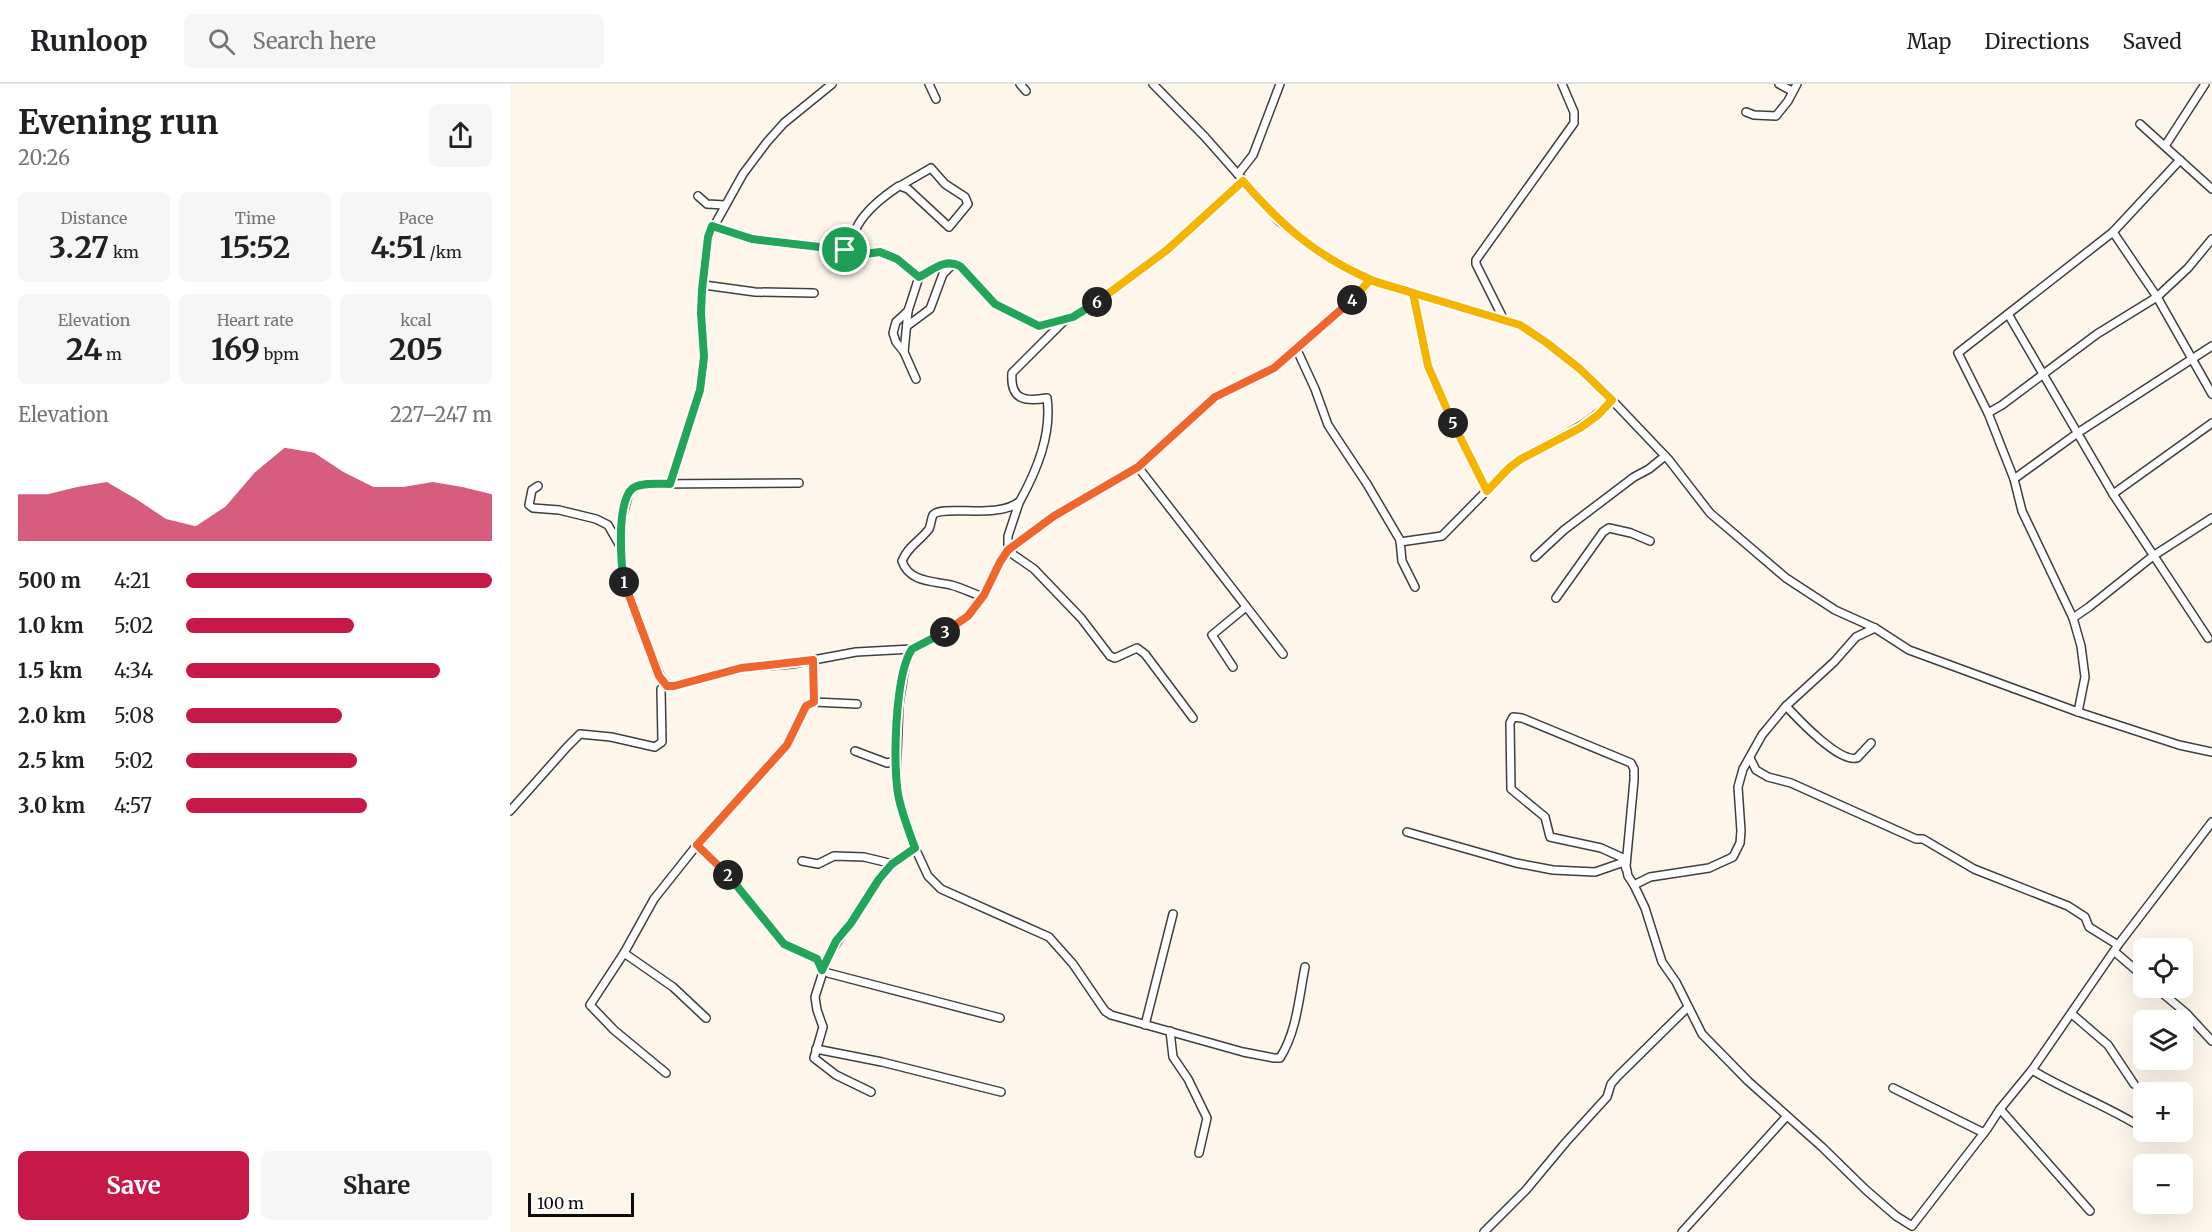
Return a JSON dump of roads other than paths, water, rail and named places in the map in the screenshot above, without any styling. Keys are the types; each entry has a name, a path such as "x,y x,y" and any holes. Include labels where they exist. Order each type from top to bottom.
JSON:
{"street":[{"path":"670,484 700,390 704,357 701,313 705,253 712,226 743,174 767,142 784,123 832,84"},
{"path":"929,84 936,99"},
{"path":"1020,84 1026,91"},
{"path":"1153,84 1279,221 1301,240 1370,280 1520,325 1547,343 1580,369 1612,400 1665,456 1710,513 1713,513 1786,578 1835,610 1875,628 1909,650 2078,712 2179,745 2212,752"},
{"path":"1238,174 1253,155 1280,84"},
{"path":"1504,320 1476,260 1574,123 1574,112 1562,84"},
{"path":"1779,84 1792,91"},
{"path":"1746,112 1754,115 1776,116 1788,101 1797,84"},
{"path":"2165,146 2205,84"},
{"path":"2140,124 2212,189"},
{"path":"2078,712 2085,677 2081,646 2073,618 2022,511 2014,479 1988,413 1958,353 2113,232 2180,160"},
{"path":"845,250 852,243 856,227 865,214 888,193 900,186 931,168 945,183 965,197 968,204 949,227 908,189 900,186"},
{"path":"1039,326 1067,318 1106,297 1192,228 1243,181"},
{"path":"698,196 707,204 725,205"},
{"path":"712,226 752,239 865,254 880,252 897,259 919,277"},
{"path":"2113,232 2157,297 2212,394"},
{"path":"1988,413 2097,334 2157,297 2188,268 2212,239"},
{"path":"904,352 908,311 919,277 937,265 954,263 960,266 995,304 1039,326 1049,337"},
{"path":"907,326 930,309 943,274 954,263"},
{"path":"510,811 580,734 659,746 662,742 662,689 667,686 741,668 813,660 856,652 912,649 950,630 968,616 983,597 1008,550 1054,516 1138,467 1215,397 1265,374 1297,350 1361,292 1370,280"},
{"path":"704,285 755,292 814,294"},
{"path":"1413,293 1428,366 1453,424 1487,491"},
{"path":"908,311 896,322 893,333 916,379"},
{"path":"2008,314 2079,432 2113,494 2208,638"},
{"path":"1008,550 1008,536 1020,501 1040,457 1049,410 1047,398 1033,401 1018,396 1013,391 1012,373 1067,318"},
{"path":"2014,479 2079,432 2212,346"},
{"path":"1297,350 1328,425 1400,542 1402,561 1415,587"},
{"path":"1400,542 1442,536 1509,468 1521,459 1580,428 1598,415 1612,400"},
{"path":"2113,494 2212,423"},
{"path":"1535,557 1564,530 1665,456"},
{"path":"1138,467 1283,654"},
{"path":"667,686 659,676 624,585 620,547 621,522 629,492 638,486 670,484 799,483"},
{"path":"538,486 532,490 529,505 533,508 559,510 596,519 609,525 620,547"},
{"path":"983,597 909,574 902,561 909,547 929,528 933,515 940,511 976,512 1004,509 1020,501"},
{"path":"2073,618 2153,556 2212,518"},
{"path":"1556,598 1603,532 1609,528 1631,532 1650,541"},
{"path":"1008,550 1034,569 1081,618 1110,656 1115,658 1137,648 1145,654 1193,718"},
{"path":"1233,668 1212,634 1246,607"},
{"path":"1635,885 1650,877 1709,868 1733,857 1740,843 1741,831 1738,787 1743,769 1762,735 1786,706 1834,662 1856,638 1875,628"},
{"path":"912,649 906,660 898,704 896,762 899,799 915,848 928,876 941,889 1049,937 1073,964 1105,1011 1123,1020 1243,1052 1280,1058 1288,1046 1305,967"},
{"path":"898,651 906,660"},
{"path":"813,660 814,702"},
{"path":"666,1073 614,1030 590,1005 624,953 654,900 697,845 787,745 806,706 814,702 857,704"},
{"path":"1786,706 1812,733 1849,758 1857,758 1871,743"},
{"path":"1625,865 1634,780 1634,769 1631,763 1522,717 1512,717 1510,723 1511,789 1545,817 1550,837 1600,848 1623,858 1628,876 1635,885 1645,908 1662,962 1676,982 1702,1034 1710,1045 1910,1229 2032,1070 2117,949 2212,822"},
{"path":"855,751 887,763 896,762"},
{"path":"1750,758 1756,770 1768,777 1791,783 1916,839 1923,839 1974,869 2067,906 2085,917 2089,927 2117,949 2133,966"},
{"path":"1407,832 1516,863 1553,870 1595,872 1625,865"},
{"path":"697,845 734,880 784,944 817,959 822,970 1000,1018"},
{"path":"871,1092 830,1071 814,1058 823,1028 815,1001 822,970 836,941 851,923 879,879 892,864 915,848"},
{"path":"802,861 818,864 834,856 864,857 892,864"},
{"path":"1145,1025 1173,914"},
{"path":"624,953 673,987 706,1018"},
{"path":"2168,998 2212,1041"},
{"path":"1484,1232 1526,1190 1607,1097 1611,1084 1617,1077 1688,1007"},
{"path":"2072,1014 2108,1045 2133,1082"},
{"path":"1170,1031 1173,1057 1188,1079 1207,1119 1199,1153"},
{"path":"816,1049 882,1062 1001,1092"},
{"path":"2032,1070 2060,1087 2133,1123"},
{"path":"1893,1088 1984,1133"},
{"path":"2000,1109 2090,1211"},
{"path":"1682,1232 1786,1117"}]}
